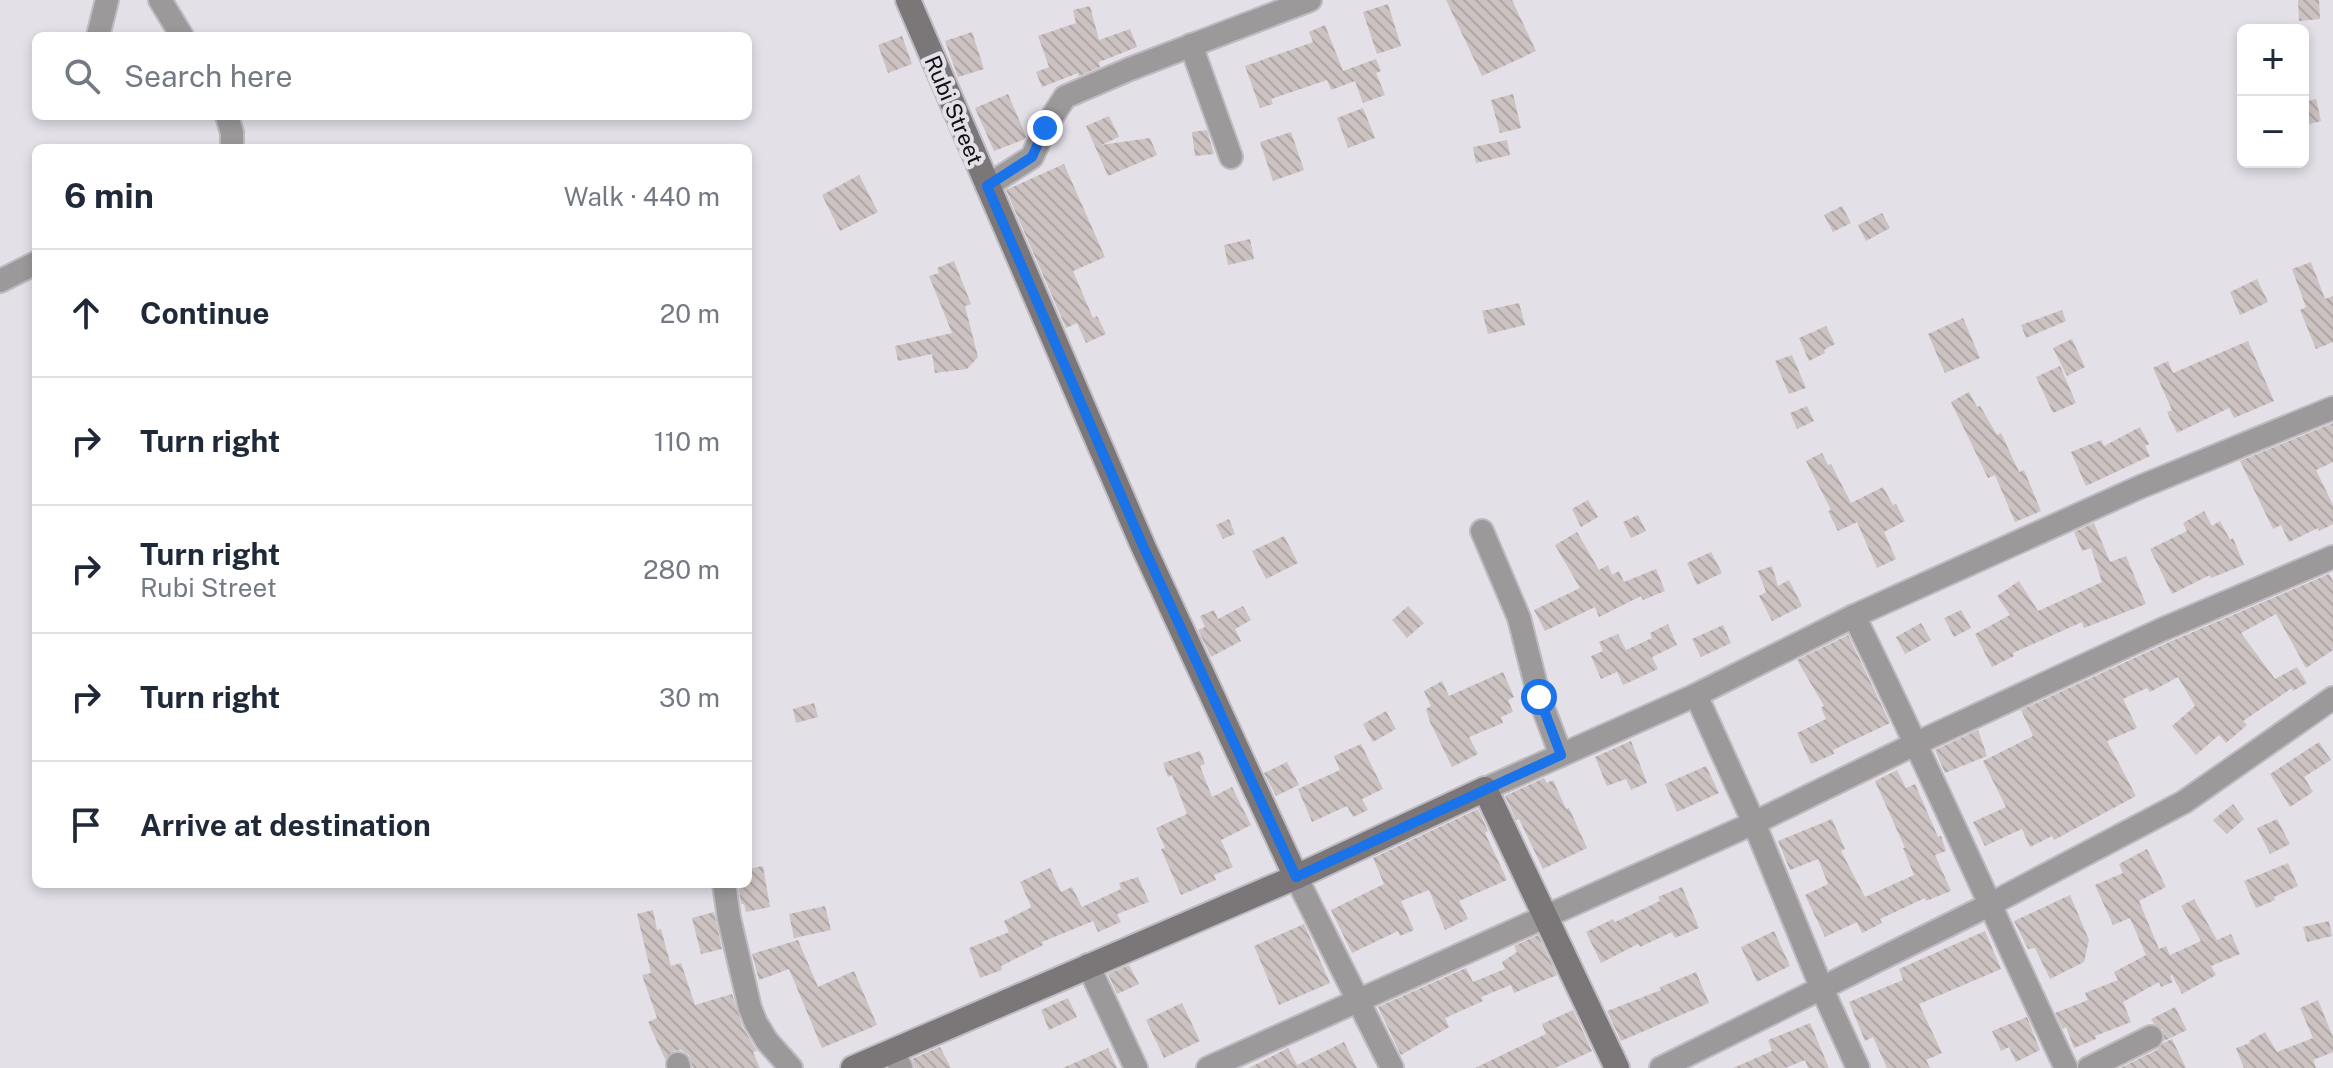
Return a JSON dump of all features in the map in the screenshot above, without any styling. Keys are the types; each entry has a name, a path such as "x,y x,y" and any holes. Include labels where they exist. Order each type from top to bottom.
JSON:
{"street":[{"path":"99,32 107,0"},
{"path":"160,0 180,32"},
{"name":"Rubi Street","path":"908,0 1137,531 1296,877"},
{"path":"987,186 1032,157 1045,128 1065,97 1191,45 1252,10 1310,0"},
{"path":"1191,45 1231,157"},
{"path":"228,120 232,144"},
{"path":"0,281 32,265"},
{"path":"853,1068 897,1060 1088,965 1296,877 1696,695 1854,616 2140,487 2333,408"},
{"path":"1482,531 1519,618 1539,697 1561,755"},
{"path":"1208,1068 1754,823 1917,743 2161,630 2333,557"},
{"path":"1854,616 1917,743 2066,1068"},
{"path":"1696,695 1858,1068"},
{"path":"1661,1068 1989,905 2184,802 2333,698"},
{"path":"1485,789 1617,1068"},
{"path":"1296,877 1392,1068"},
{"path":"725,888 750,1008 767,1041 791,1068"},
{"path":"1088,965 1136,1068"},
{"path":"2089,1068 2151,1037"}],"building":[{"path":"1446,0 1512,0 1536,51 1482,76"},
{"path":"2298,0 2319,0 2320,19 2299,21"},
{"path":"1388,4 1401,46 1377,54 1363,12"},
{"path":"1090,6 1099,40 1130,29 1137,47 1099,62 1100,67 1079,76 1078,73 1042,87 1036,72 1049,67 1038,36 1076,23 1073,10"},
{"path":"1325,25 1343,71 1376,59 1381,71 1376,73 1385,95 1363,103 1355,81 1331,90 1327,80 1271,99 1273,104 1260,108 1245,66 1313,42 1309,32"},
{"path":"972,32 984,69 958,77 945,41"},
{"path":"902,36 912,64 888,73 878,45"},
{"path":"1008,94 1026,136 994,151 975,108"},
{"path":"1513,94 1521,128 1500,133 1491,100"},
{"path":"2316,99 2321,121 2309,124 2309,101"},
{"path":"1363,108 1375,138 1348,148 1337,118"},
{"path":"1109,116 1119,137 1101,145 1150,138 1157,155 1108,176 1086,126"},
{"path":"1207,130 1214,154 1195,156 1192,132"},
{"path":"1291,132 1304,170 1273,181 1260,142"},
{"path":"1507,140 1510,155 1476,163 1473,147"},
{"path":"1064,164 1105,257 1073,271 1093,318 1097,316 1106,334 1086,343 1077,323 1066,328 1006,190"},
{"path":"859,175 878,212 840,231 822,195"},
{"path":"1842,206 1851,223 1833,232 1824,215"},
{"path":"1882,213 1890,228 1866,241 1858,225"},
{"path":"1250,239 1254,259 1228,265 1224,245"},
{"path":"954,261 971,304 965,306 978,357 967,369 935,373 932,354 898,361 895,346 952,333 929,276 939,273 937,268"},
{"path":"2311,262 2325,299 2333,296 2333,342 2316,349 2300,310 2306,307 2292,269"},
{"path":"2257,279 2268,302 2240,315 2230,292"},
{"path":"1519,303 1525,325 1488,334 1482,311"},
{"path":"2062,310 2066,321 2026,338 2021,325"},
{"path":"1963,318 1980,358 1945,373 1928,334"},
{"path":"1826,326 1835,344 1809,361 1799,338"},
{"path":"2072,339 2085,367 2067,376 2053,348"},
{"path":"2248,341 2274,401 2234,418 2229,408 2177,433 2167,412 2172,410 2153,368 2168,361 2173,373"},
{"path":"1792,355 1806,388 1789,394 1775,361"},
{"path":"2060,366 2076,403 2053,413 2036,377"},
{"path":"1969,392 1997,435 2001,433 2019,472 2024,470 2041,511 2015,522 1995,475 1988,478 1951,402"},
{"path":"1807,406 1814,421 1797,429 1790,413"},
{"path":"2333,423 2333,462 2316,470 2333,505 2333,524 2289,542 2281,525 2273,529 2240,461"},
{"path":"2140,427 2149,444 2145,446 2150,456 2086,486 2071,452 2101,440 2104,446"},
{"path":"1822,453 1851,503 1883,487 1893,505 1896,504 1905,521 1884,532 1896,559 1877,568 1857,522 1838,531 1806,461"},
{"path":"1588,500 1598,517 1581,527 1572,509"},
{"path":"2204,511 2212,526 2220,521 2230,540 2233,538 2244,565 2211,578 2210,575 2172,594 2150,549 2187,531 2183,523"},
{"path":"1638,515 1646,531 1631,538 1623,522"},
{"path":"1229,519 1235,534 1223,539 1216,525"},
{"path":"2094,523 2110,562 2126,556 2146,604 2084,628 2082,622 2013,653 2014,656 1992,667 1975,634 2010,615 1997,596 2019,581 2038,611 2102,582 2091,548 2082,551 2074,532"},
{"path":"1577,532 1599,570 1608,565 1612,575 1619,571 1624,582 1656,569 1665,591 1643,600 1641,596 1599,617 1595,607 1545,631 1534,610 1580,588 1555,545"},
{"path":"1284,536 1298,563 1266,579 1252,551"},
{"path":"1711,552 1722,573 1697,585 1687,563"},
{"path":"1772,566 1778,586 1789,580 1802,606 1772,621 1759,596 1766,592 1758,571"},
{"path":"2329,574 2333,581 2333,650 2306,668 2276,614 2241,633 2275,679 2297,667 2307,683 2293,691 2292,688 2243,721 2247,725 2226,743 2219,735 2196,755 2172,726 2195,706 2178,677 2150,692 2147,688 2123,699 2137,728 2107,741 2136,796 2054,840 2052,836 2030,847 2022,829 1985,846 1973,822 2006,807 1983,761 2033,736 2021,710"},
{"path":"1243,606 1251,620 1235,629 1241,641 1211,657 1198,630 1205,627 1200,616 1214,610 1218,619"},
{"path":"1408,606 1424,623 1407,638 1392,620"},
{"path":"1961,610 1971,628 1954,637 1944,618"},
{"path":"1921,623 1931,640 1905,654 1896,637"},
{"path":"1668,624 1677,645 1652,657 1658,669 1623,685 1617,672 1601,679 1591,656 1603,651 1599,642 1618,634 1626,650 1652,638 1650,633"},
{"path":"1723,625 1731,643 1701,657 1692,639"},
{"path":"1848,635 1890,723 1811,764 1797,733 1826,719 1821,708 1824,706 1797,660"},
{"path":"1503,672 1514,697 1508,700 1513,712 1501,717 1503,723 1469,737 1478,754 1452,767 1430,722 1426,709 1431,706 1424,691 1442,681 1449,696"},
{"path":"814,703 818,717 796,723 793,709"},
{"path":"1386,711 1396,729 1373,742 1363,724"},
{"path":"1978,730 1987,756 1945,773 1935,750"},
{"path":"1631,741 1647,783 1631,790 1626,779 1607,786 1595,757"},
{"path":"2319,742 2331,760 2304,777 2313,792 2290,807 2270,774"},
{"path":"1361,744 1383,789 1362,799 1368,810 1353,817 1347,806 1312,822 1298,789 1340,770 1334,756"},
{"path":"1200,751 1205,764 1200,766 1212,797 1232,787 1251,825 1221,840 1233,867 1214,875 1216,880 1181,895 1161,849 1165,848 1156,828 1187,814 1172,775 1168,777 1163,763"},
{"path":"1287,762 1299,785 1276,796 1264,773"},
{"path":"1706,766 1719,793 1677,812 1665,784"},
{"path":"1897,770 1906,788 1915,784 1938,837 1941,836 1946,851 1935,855 1951,891 1926,901 1925,898 1880,919 1882,923 1862,933 1857,922 1825,937 1805,895 1828,884 1818,859 1790,870 1778,841 1832,819 1845,849 1841,851 1865,897 1914,875 1875,781"},
{"path":"1544,778 1547,783 1553,780 1587,848 1543,869 1505,796"},
{"path":"2233,804 2244,819 2227,834 2213,820"},
{"path":"1478,809 1488,831 1485,833 1507,880 1459,901 1468,919 1445,930 1429,890 1401,901 1414,930 1400,936 1398,931 1352,953 1331,910 1384,884 1373,858"},
{"path":"2277,819 2290,844 2270,854 2257,828"},
{"path":"2147,849 2166,887 2139,901 2159,949 2166,946 2170,955 2201,941 2181,906 2194,899 2217,940 2231,934 2240,954 2211,966 2216,975 2182,994 2172,975 2173,982 2161,987 2159,982 2123,1002 2131,1022 2074,1048 2066,1027 2063,1029 2055,1013 2088,1000 2085,993 2118,980 2114,972 2146,955 2130,918 2113,925 2095,885 2123,873 2119,864"},
{"path":"2288,863 2298,886 2256,908 2244,881"},
{"path":"763,866 770,907 746,912 744,904 741,904 739,888 752,888 752,868"},
{"path":"1050,868 1061,892 1072,887 1082,907 1121,889 1119,883 1138,877 1149,902 1117,914 1121,922 1098,932 1093,921 1042,942 1043,945 1001,966 1002,970 980,978 969,948 1009,932 1004,921 1031,906 1020,882"},
{"path":"1682,887 1699,928 1675,938 1672,932 1640,947 1638,944 1601,963 1586,932 1660,901 1658,897"},
{"path":"2070,895 2089,940 2084,962 2050,979 2035,948 2028,949 2014,921"},
{"path":"825,906 831,930 794,938 789,914"},
{"path":"653,910 671,966 681,963 695,1005 732,994 743,1028 757,1051 753,1052 760,1068 693,1068 689,1055 681,1050 674,1051 665,1059 648,1022 657,1018 642,975 651,973 637,914"},
{"path":"714,912 722,949 701,954 692,918"},
{"path":"2329,921 2332,936 2307,942 2303,927"},
{"path":"1304,924 1330,983 1279,1005 1254,946"},
{"path":"1774,931 1790,966 1757,982 1741,947"},
{"path":"1985,931 2001,969 1919,1004 1942,1053 1926,1060 1930,1068 1887,1068 1873,1037 1865,1041 1849,1002 1903,980 1899,969"},
{"path":"1538,935 1557,975 1514,993 1511,985 1481,997 1483,1001 1445,1018 1449,1027 1401,1055 1378,1007 1466,968 1473,982 1505,969 1502,962 1517,952 1514,946"},
{"path":"798,940 818,987 854,971 877,1025 822,1048 789,969 759,980 752,954"},
{"path":"1129,965 1139,984 1117,994 1108,974"},
{"path":"1696,972 1709,1003 1621,1041 1607,1011 1661,990 1660,987"},
{"path":"1068,998 1077,1017 1049,1030 1041,1010"},
{"path":"2318,1000 2333,1037 2333,1052 2313,1060 2316,1068 2244,1068 2236,1048 2265,1032 2277,1052 2313,1038 2300,1008"},
{"path":"1182,1003 1200,1041 1164,1058 1146,1020"},
{"path":"2175,1007 2187,1030 2164,1041 2163,1030 2151,1019"},
{"path":"1573,1010 1592,1051 1555,1068 1475,1068 1546,1034 1542,1024"},
{"path":"2027,1017 2040,1050 2016,1062 2009,1047 2001,1051 1992,1031"},
{"path":"1810,1023 1829,1068 1808,1068 1805,1060 1785,1068 1733,1068 1772,1051 1768,1040"},
{"path":"2172,1039 2186,1068 2120,1068 2157,1050"},
{"path":"1344,1042 1357,1068 1249,1068 1288,1048 1297,1065"},
{"path":"940,1047 951,1068 915,1068 912,1059"},
{"path":"1108,1048 1117,1068 1063,1068"}],"route":[{"path":"1045,128 1032,157 987,186 1143,546 1296,877 1561,755 1539,697"}]}
